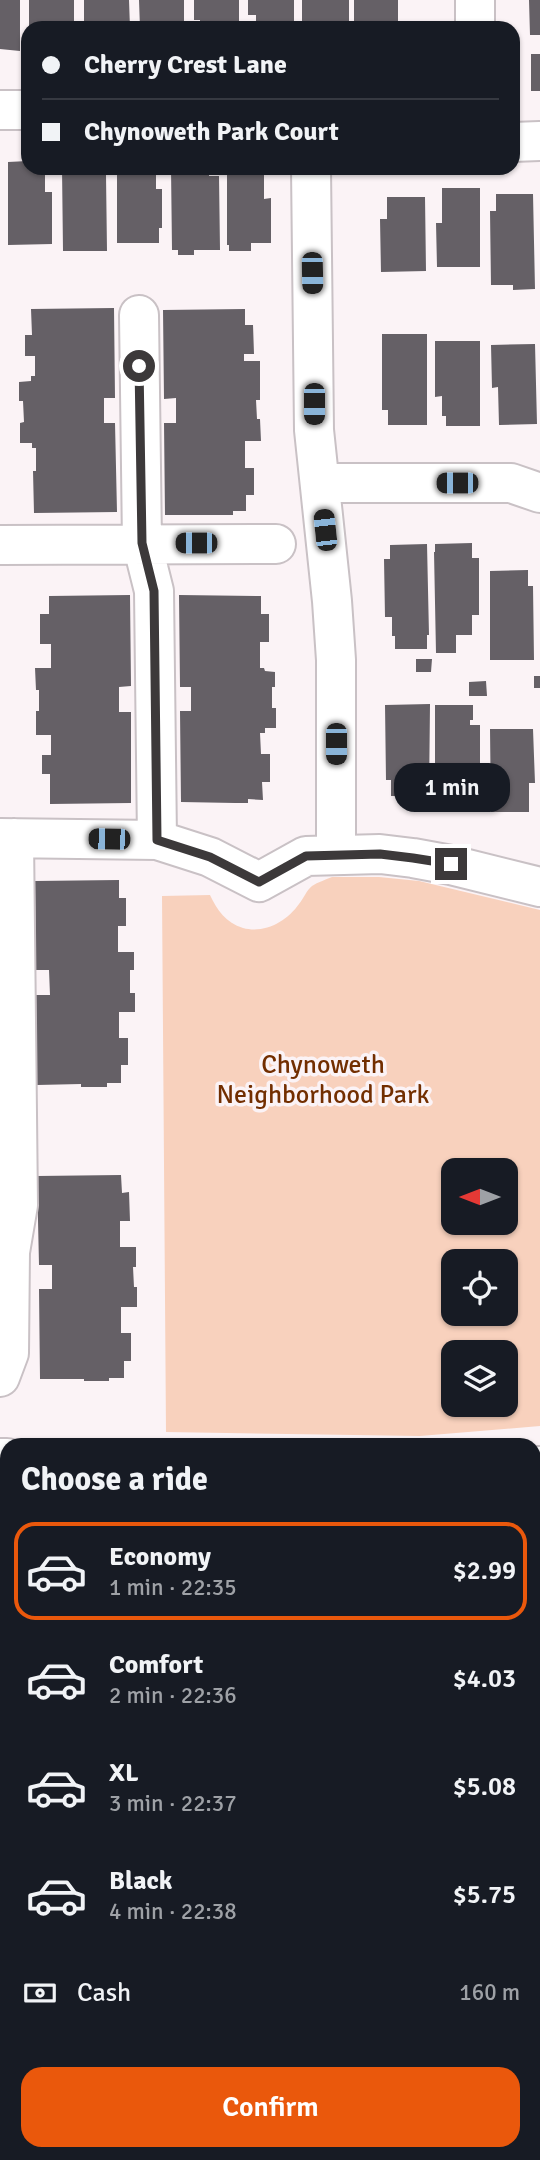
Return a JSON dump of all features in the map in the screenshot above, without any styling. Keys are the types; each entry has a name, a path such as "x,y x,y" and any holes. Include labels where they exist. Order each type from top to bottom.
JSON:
{"street":[{"path":"475,0 475,21"},
{"path":"0,110 21,110"},
{"path":"520,142 540,141"},
{"path":"312,175 314,430 336,660 337,854"},
{"path":"139,315 142,543 154,591 157,840"},
{"path":"320,483 511,483 540,493"},
{"path":"0,545 276,544"},
{"path":"0,1377 9,1353 5,1252 18,1205 7,838 157,840 210,857 259,882 306,856 380,854 451,864 540,887"}],"green space":[{"name":"Chynoweth Neighborhood Park","path":"332,877 379,877 419,881 540,910 540,1426 420,1436 166,1432 162,896 210,895 219,911 232,923 243,928 259,929 282,921 312,886"}],"building":[{"path":"0,0 20,0 20,51 0,49"},
{"path":"29,0 74,0 74,21 29,21"},
{"path":"84,0 129,0 130,21 84,21"},
{"path":"139,0 184,0 184,21 140,21"},
{"path":"194,0 239,0 239,21 194,20"},
{"path":"248,0 294,0 294,21 256,21 256,15 248,15"},
{"path":"302,0 349,0 349,21 302,21"},
{"path":"354,0 398,0 398,21 354,21"},
{"path":"529,0 540,0 540,35 530,35"},
{"path":"531,54 540,54 540,91 531,91"},
{"path":"21,161 21,175 45,175 45,192 52,192 52,244 8,245 8,162"},
{"path":"62,175 106,175 107,251 63,251"},
{"path":"117,175 156,175 156,189 162,189 162,228 159,228 159,243 117,243"},
{"path":"171,175 219,176 220,250 194,250 194,255 178,255 178,250 172,250"},
{"path":"227,175 264,175 264,199 271,198 271,243 251,243 251,251 229,251"},
{"path":"442,188 480,188 480,267 437,267 436,223 442,223"},
{"path":"496,194 533,194 535,289 513,290 513,285 491,285 490,211 496,211"},
{"path":"387,197 425,197 426,271 381,272 380,219 387,219"},
{"path":"114,308 115,398 104,398 104,423 115,423 117,512 34,513 33,471 36,471 36,448 32,448 32,443 20,443 20,423 24,422 23,401 19,401 19,382 31,381 31,376 35,376 35,356 25,356 25,335 32,335 31,309"},
{"path":"245,309 245,325 253,325 254,354 244,354 244,361 260,361 260,400 256,400 261,441 245,441 245,468 254,468 254,495 246,495 246,511 233,511 233,515 165,515 164,423 176,423 176,398 164,399 163,310"},
{"path":"382,334 427,334 427,425 388,425 388,410 382,410"},
{"path":"435,341 480,341 480,426 446,426 446,416 442,416 442,396 435,397"},
{"path":"535,344 537,424 499,425 498,387 492,388 491,345"},
{"path":"472,543 472,558 479,558 479,615 472,615 472,635 456,635 456,653 436,653 435,544"},
{"path":"427,544 427,649 395,649 392,617 385,617 384,559 390,559 390,545"},
{"path":"528,570 528,586 533,586 534,660 490,660 490,571"},
{"path":"130,595 131,686 119,687 119,712 131,712 131,803 50,804 50,774 42,774 42,755 51,755 51,735 36,735 39,690 36,690 35,668 51,668 51,644 40,644 40,614 49,614 49,596"},
{"path":"179,595 261,596 261,614 269,614 269,642 260,642 260,668 275,672 272,708 276,708 276,728 265,728 265,733 260,733 261,754 270,754 270,782 262,782 263,800 248,799 248,803 181,802 180,711 191,711 191,687 180,687"},
{"path":"416,659 432,659 431,672 416,672"},
{"path":"534,676 540,676 540,688 534,688"},
{"path":"486,681 487,696 469,696 469,682"},
{"path":"430,704 429,796 391,796 391,780 386,780 385,705"},
{"path":"435,705 473,705 473,720 470,720 470,725 480,725 480,781 475,781 475,796 435,796"},
{"path":"490,729 533,729 535,783 529,783 529,812 491,812"},
{"path":"119,880 119,898 126,898 126,926 118,926 118,952 134,952 134,970 130,970 130,993 135,993 135,1012 119,1012 119,1038 128,1038 128,1065 121,1065 121,1083 107,1083 107,1087 81,1087 81,1084 37,1085 36,995 50,995 49,970 36,970 35,881"},
{"path":"121,1175 122,1193 129,1192 130,1221 120,1221 120,1247 136,1247 136,1267 133,1267 137,1307 121,1307 121,1333 131,1333 131,1361 124,1361 124,1378 109,1378 109,1381 40,1379 39,1289 52,1289 52,1265 39,1265 37,1176"}],"route":[{"path":"139,366 142,543 154,591 157,840 210,857 259,882 306,856 380,854 451,864"}]}
